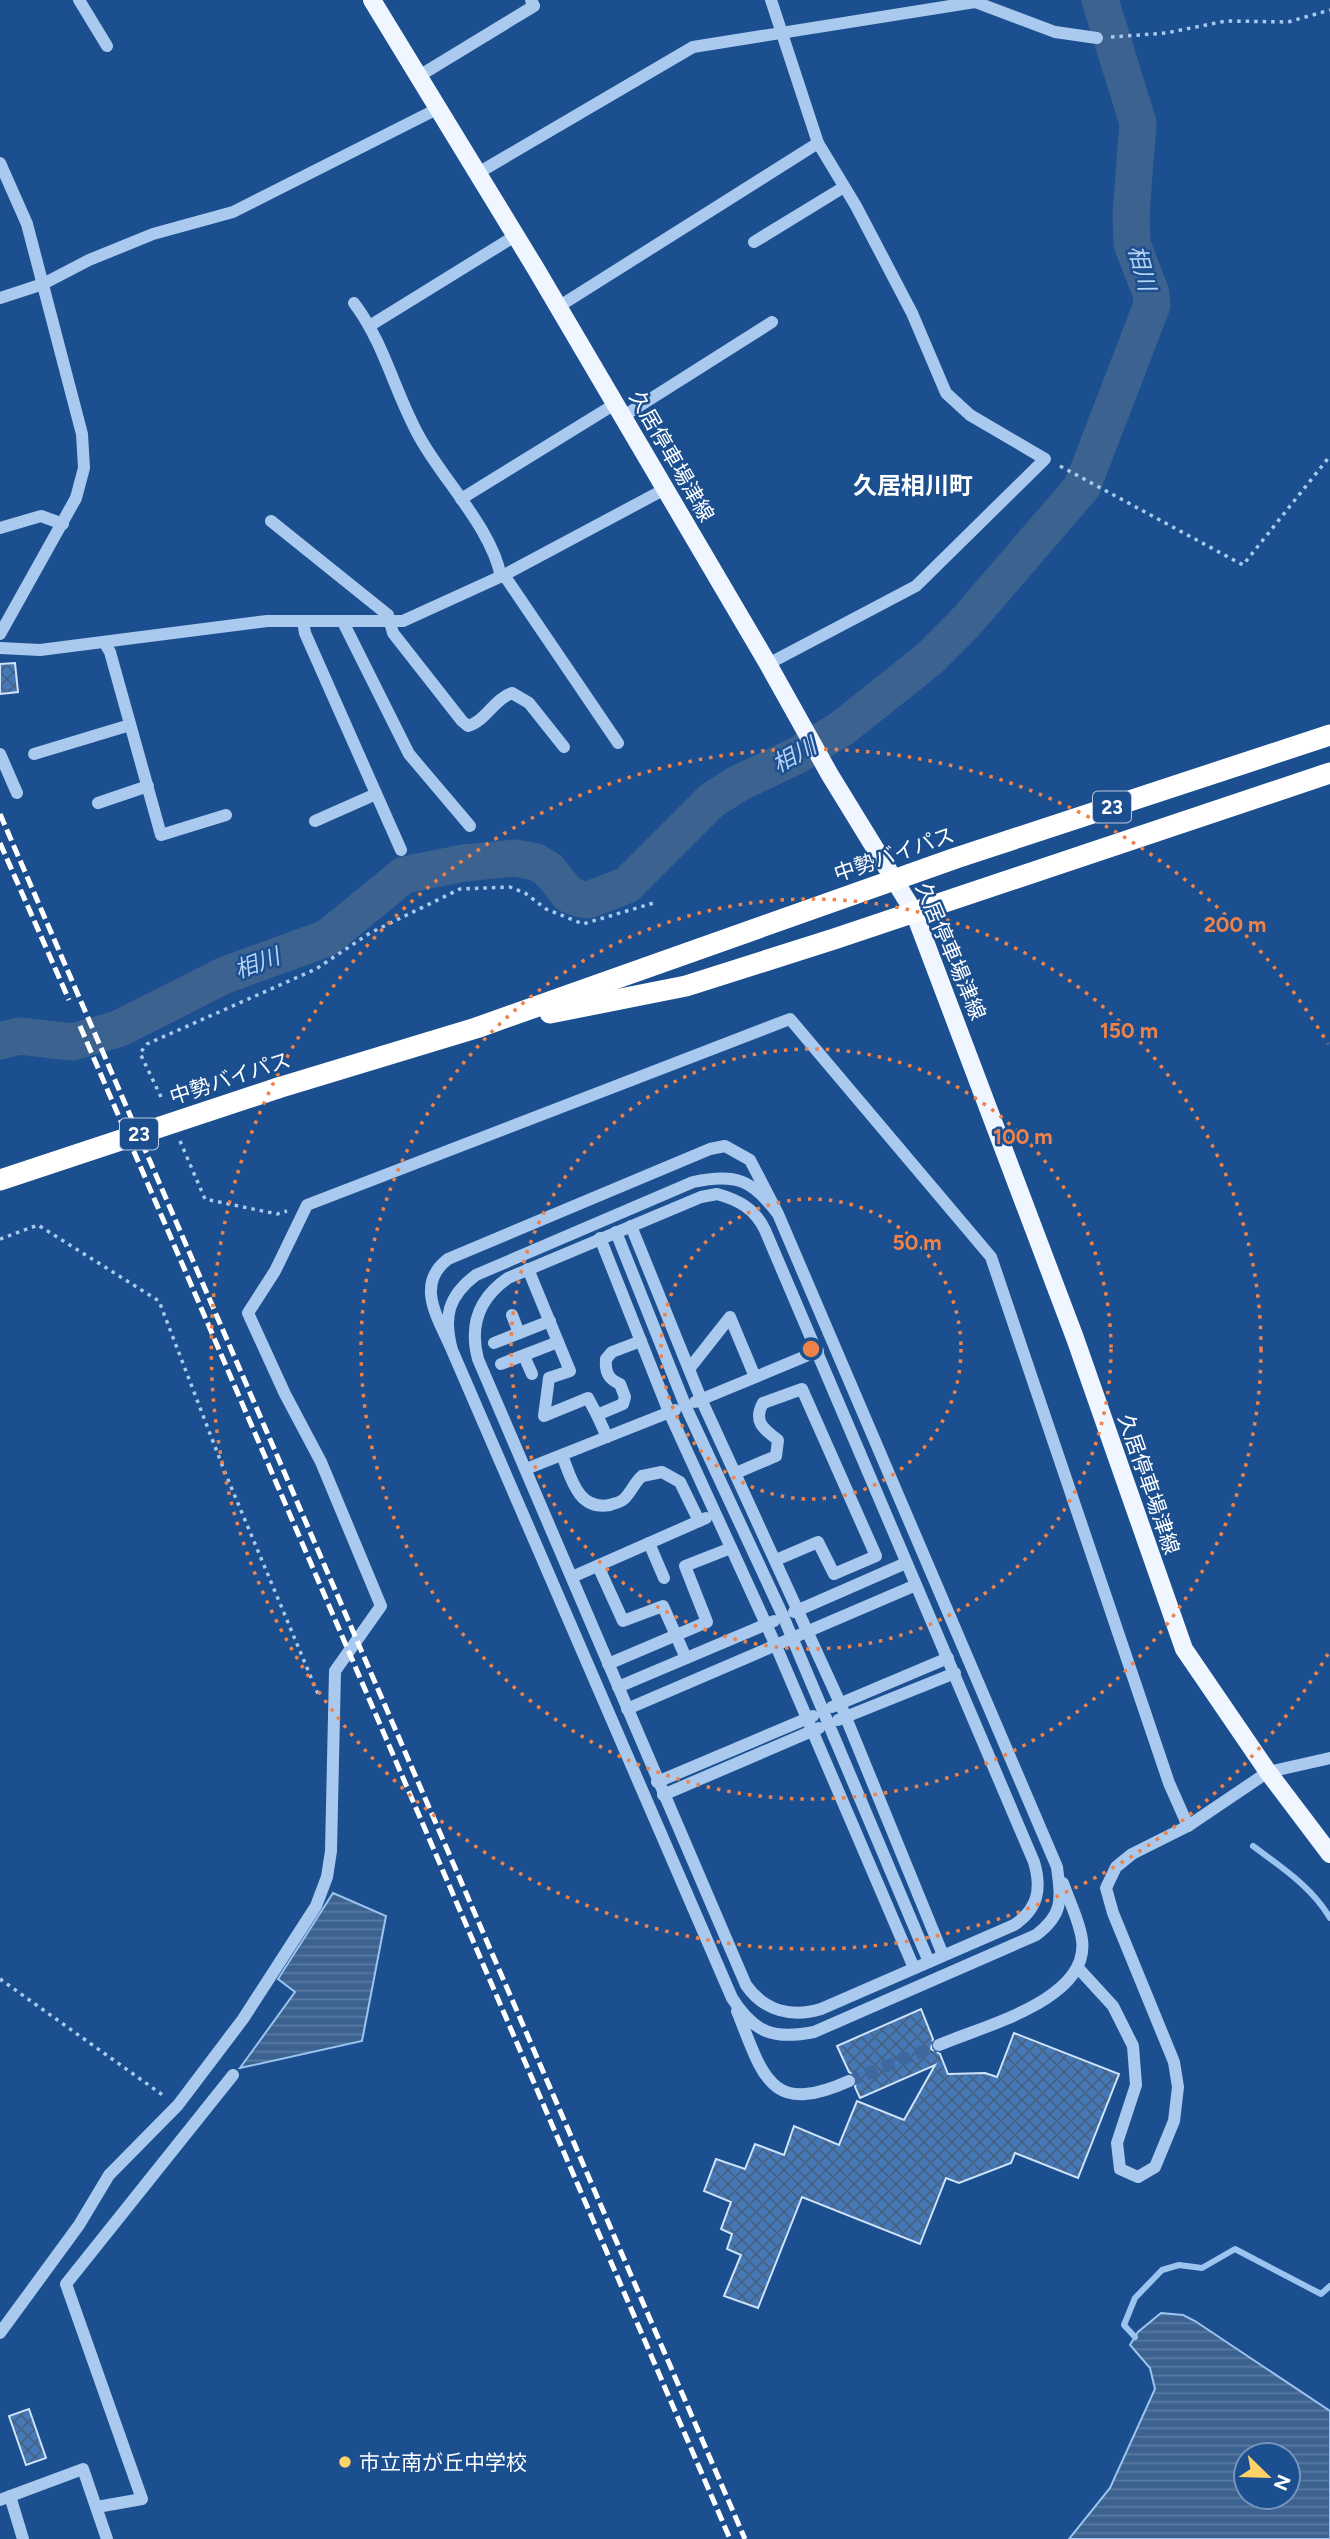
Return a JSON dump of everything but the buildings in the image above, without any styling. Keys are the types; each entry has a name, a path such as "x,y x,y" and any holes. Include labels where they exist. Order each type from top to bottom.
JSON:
{"highway":[{"name":"中勢バイパス","path":"0,1180 278,1088 477,1028 894,879 1330,736"},
{"name":"中勢バイパス","path":"477,1028 686,985 1330,773"}],"main road":[{"name":"久居停車場津線","path":"372,0 558,307 768,664 830,775 914,912 1075,1338 1184,1649 1268,1772 1330,1854"}],"street":[{"path":"79,0 107,46"},
{"path":"419,76 534,6 531,0"},
{"path":"768,664 916,586 1045,459 970,415 946,393 912,313 818,143 771,0"},
{"path":"478,173 692,47 975,2 1055,32 1097,38"},
{"path":"0,298 43,284 89,260 153,234 233,212 439,108"},
{"path":"558,307 818,143"},
{"path":"0,163 27,224 84,452 81,483 62,524 0,634"},
{"path":"754,242 844,187"},
{"path":"371,325 515,236"},
{"path":"354,303 371,325 418,436 461,499 503,576 618,743"},
{"path":"461,499 772,323"},
{"path":"0,648 40,650 267,621 403,621 503,576 665,489"},
{"path":"0,528 41,516 62,524"},
{"path":"271,521 392,622 393,633 461,721 468,726 476,723 504,696 512,693 529,703 564,747"},
{"path":"303,621 305,633 401,850"},
{"path":"343,622 409,754 470,826"},
{"path":"104,642 110,652 162,835 226,815"},
{"path":"34,754 130,725"},
{"path":"0,754 17,793"},
{"path":"98,803 148,786"},
{"path":"315,821 376,794"},
{"path":"0,2333 79,2225 109,2175 178,2105 243,2019 300,1934 323,1887 331,1851 335,1671 381,1605 321,1462 285,1394 248,1313 275,1271 307,1205 790,1019 991,1257 1169,1783 1188,1826"},
{"path":"849,2081 813,2092 780,2091 766,2080 429,1297 429,1285 436,1268 467,1250 710,1149 725,1146 750,1160 778,1214 1057,1867 1082,1939 1079,1969 1047,2000 939,2045"},
{"path":"452,1350 447,1330 448,1308 461,1286 476,1275 680,1188 716,1177 739,1180 759,1189 778,1214"},
{"path":"709,1195 733,1198 759,1217 1034,1863 1039,1886 1032,1909 1024,1918 808,2013 785,2012 763,2003 746,1985 657,1782 474,1342 478,1312 486,1297 502,1282 616,1232 709,1195"},
{"path":"631,1226 701,1399 840,1703 943,1955"},
{"path":"616,1232 685,1405 783,1616 929,1962"},
{"path":"600,1238 669,1412 767,1624 914,1968"},
{"path":"528,1269 569,1371 549,1378 544,1416 588,1398 607,1437"},
{"path":"512,1315 519,1333"},
{"path":"689,1369 730,1317 755,1377"},
{"path":"494,1343 550,1321"},
{"path":"597,1415 623,1404 625,1397 620,1384 611,1381 607,1374 606,1359 612,1352 641,1341"},
{"path":"501,1364 558,1342"},
{"path":"526,1469 818,1351"},
{"path":"524,1356 531,1374"},
{"path":"736,1473 776,1456 778,1440 759,1422 757,1413 763,1403 802,1389 876,1556 834,1574 818,1542 776,1560"},
{"path":"562,1455 575,1489 591,1503 604,1506 624,1500 642,1476 662,1472 680,1482 699,1521"},
{"path":"572,1577 716,1514"},
{"path":"649,1543 664,1578"},
{"path":"608,1664 707,1622 685,1566 731,1548"},
{"path":"618,1687 905,1563"},
{"path":"598,1566 623,1621 663,1606 686,1658"},
{"path":"627,1709 916,1585"},
{"path":"663,1795 809,1725 822,1711 948,1658"},
{"path":"657,1782 809,1725 828,1725 955,1673"},
{"path":"1079,1969 1113,2006 1133,2046 1136,2085 1117,2143 1121,2169 1138,2177 1155,2167 1174,2120 1178,2087 1174,2062 1113,1913 1106,1888 1116,1867 1132,1854 1188,1826 1268,1772 1330,1758"},
{"path":"732,1998 744,2017 767,2032 781,2036 814,2032 1036,1935 1050,1924 1059,1908 1057,1867"},
{"path":"97,2507 142,2499 66,2284 233,2075"},
{"path":"23,2539 5,2498 83,2469 107,2539"}],"path":[{"path":"1125,35 1166,33 1226,21 1288,22 1330,10"},
{"path":"1070,471 1243,565 1330,456"},
{"path":"161,1097 140,1053 147,1044 316,969 370,933 460,889 510,887 525,893 546,909 583,924 657,902"},
{"path":"180,1139 205,1199 277,1214 307,1205"},
{"path":"0,1239 38,1225 159,1301 224,1470 315,1689 333,1717"},
{"path":"0,1979 178,2105"}],"water":[{"path":"333,1893 386,1916 362,2041 240,2068 295,1992 278,1979"},
{"path":"1161,2313 1183,2315 1330,2411 1330,2539 1069,2539 1110,2488 1155,2389 1150,2368 1130,2345 1138,2332"}],"waterway":[{"name":"相川","path":"0,1041 19,1036 72,1042 118,1029 225,975 327,938 404,875 464,863 515,858 536,862 549,870 569,895 581,899 588,900 627,885 712,800 841,729 929,659 965,623 1082,487 1152,305 1151,293 1132,244 1131,214 1138,123 1100,0"},
{"path":"1253,1846 1305,1887 1330,1918"},
{"path":"1135,2337 1124,2325 1135,2298 1162,2270 1179,2265 1202,2268 1235,2249 1321,2294 1330,2286"}],"tunnel":[{"path":"849,2081 939,2045"}],"railway":[{"path":"0,814 745,2539"},
{"path":"0,843 69,1000"},
{"path":"80,1026 730,2539"}],"place":[{"name":"市立南が丘中学校","path":"345,2462"}],"district":[{"name":"久居相川町","path":"913,485"}]}
